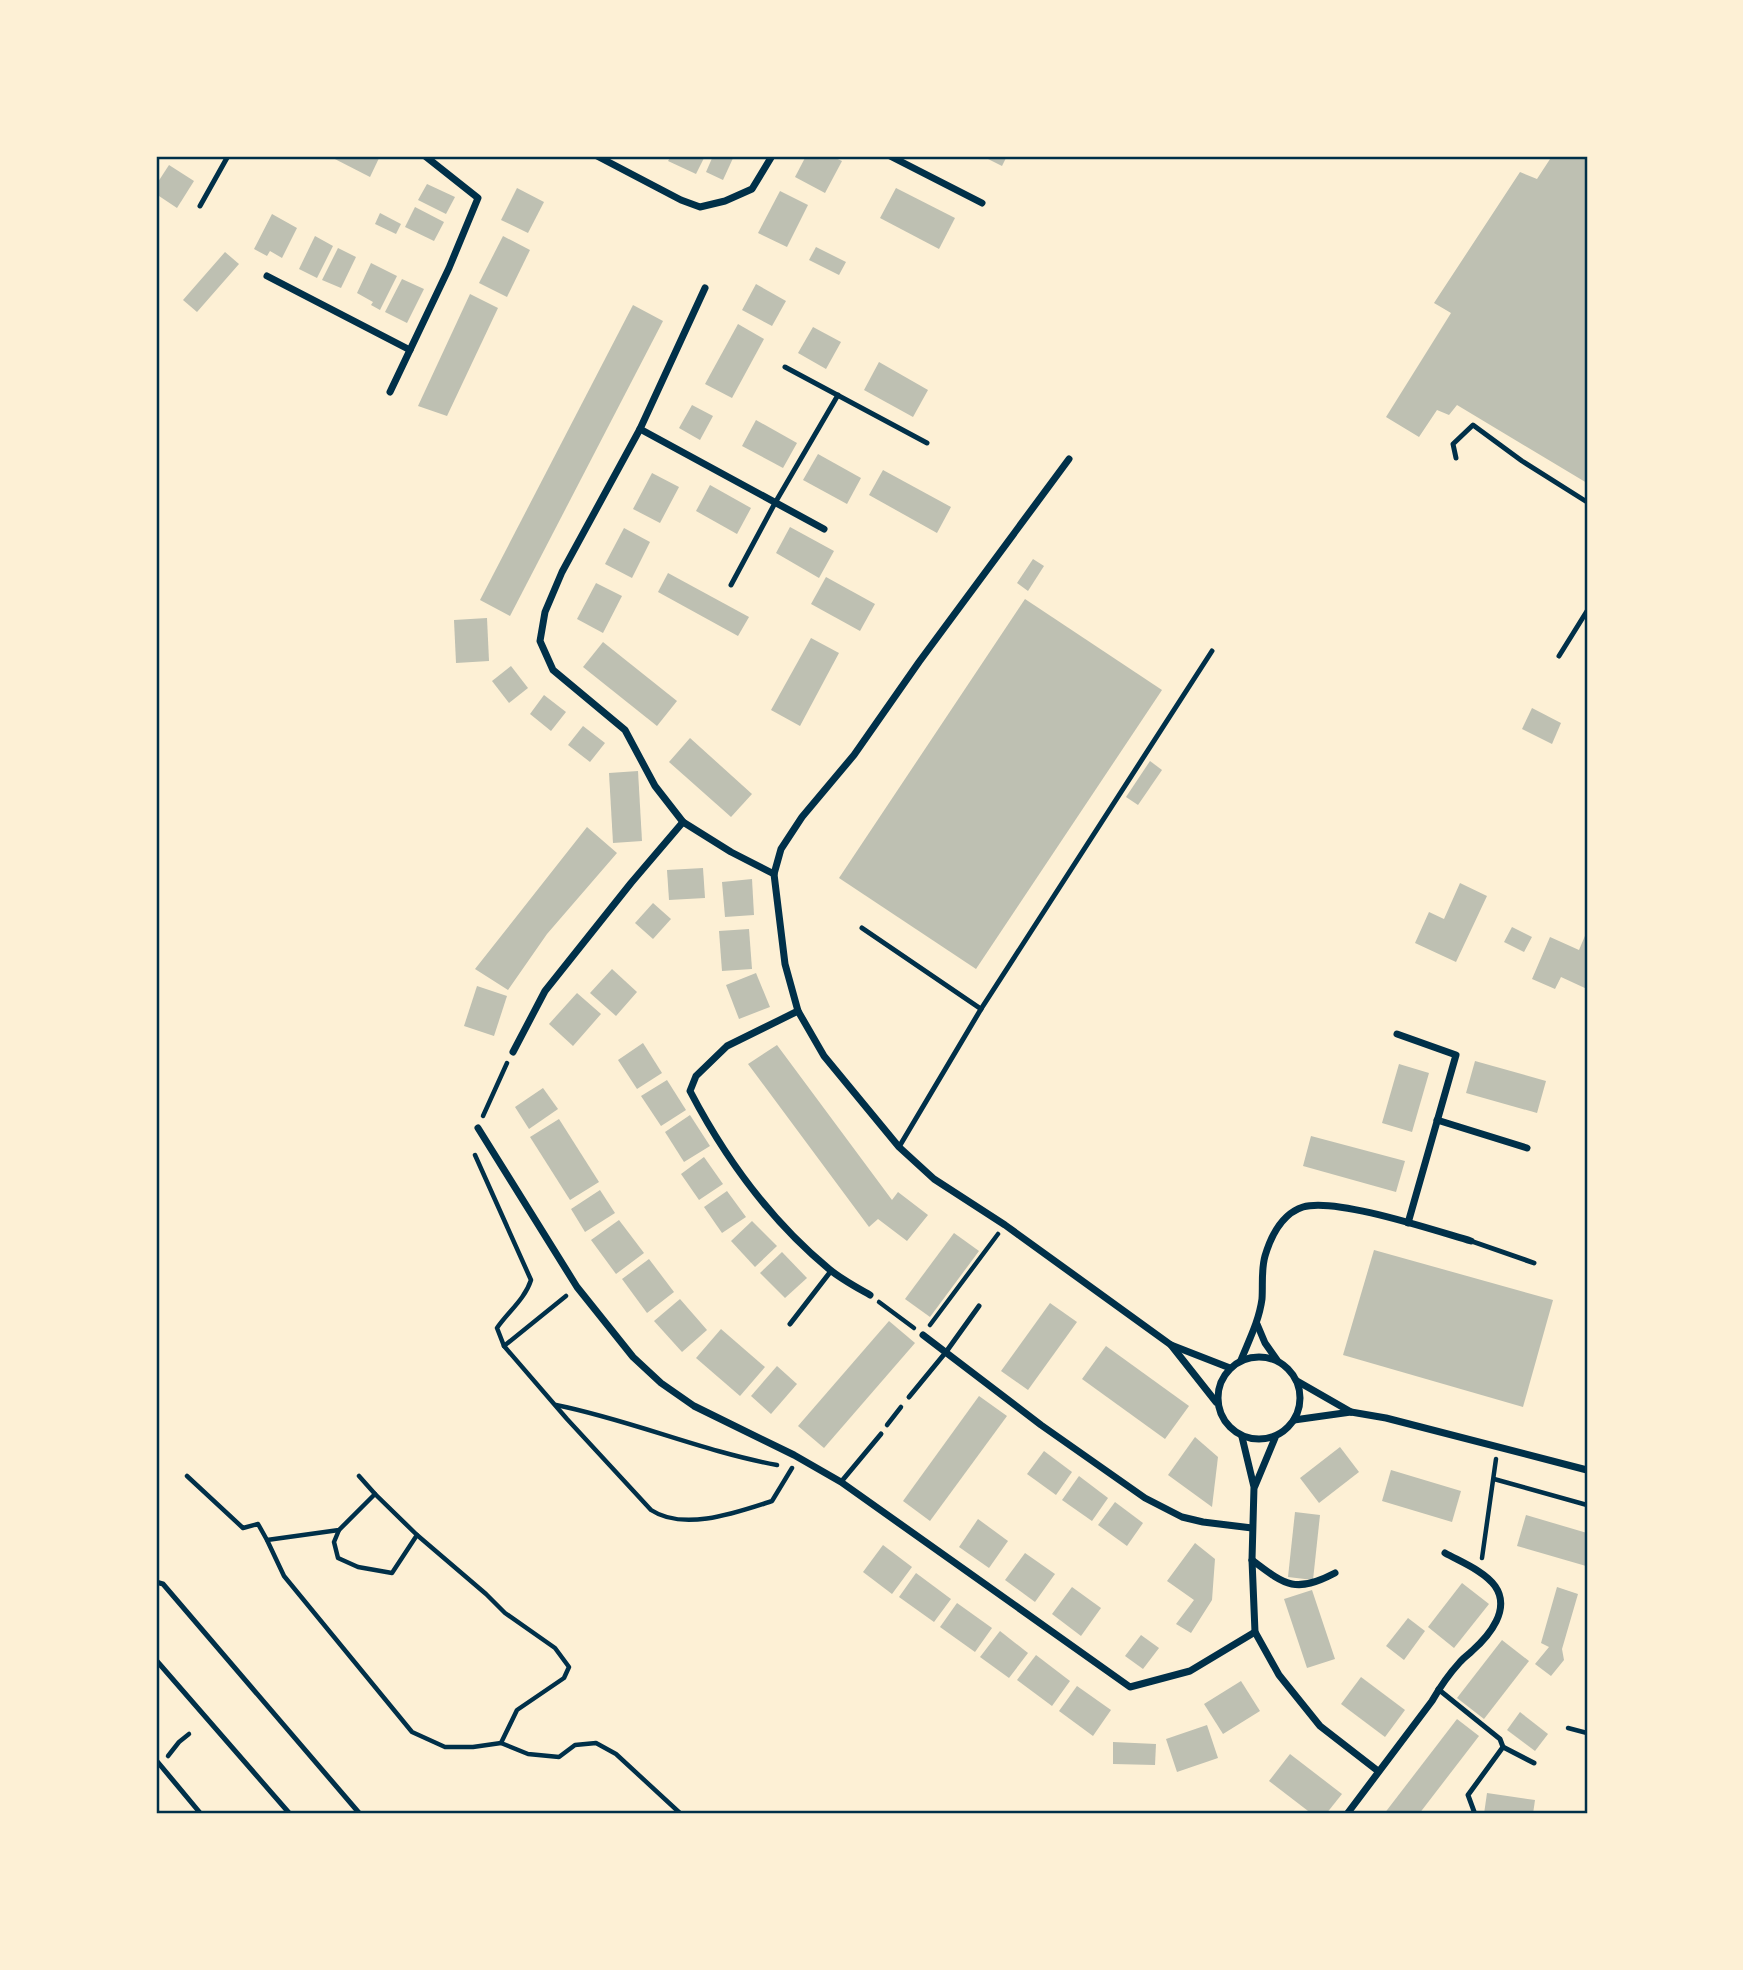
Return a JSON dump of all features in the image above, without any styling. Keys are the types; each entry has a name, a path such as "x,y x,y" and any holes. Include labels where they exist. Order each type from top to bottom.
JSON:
{"street":[{"path":"390,392 449,268 478,198 425,156"},
{"path":"597,156 699,207 725,201 752,189 772,156"},
{"path":"890,156 982,203"},
{"path":"267,276 410,350"},
{"path":"705,288 640,429 562,572 545,612 540,641 553,670 625,730 655,786 683,822 731,852 774,874"},
{"path":"640,429 824,529"},
{"path":"1069,459 854,755 802,817 781,849 774,874 785,964 798,1011 824,1056 899,1147 934,1179 1005,1225 1171,1345 1230,1368"},
{"path":"513,1052 545,991 683,822"},
{"path":"798,1011 727,1046 696,1076 690,1091 705,1120 744,1178 782,1227 831,1271 870,1295"},
{"path":"1397,1034 1456,1055 1409,1223"},
{"path":"1437,1120 1527,1148"},
{"path":"478,1128 577,1287 633,1357 661,1383 694,1406 794,1455 841,1482 1130,1687 1190,1671 1255,1632"},
{"path":"1241,1360 1257,1324 1262,1301 1264,1259 1277,1227 1291,1213 1304,1206 1332,1206 1409,1223 1471,1241"},
{"path":"1257,1324 1277,1361"},
{"path":"923,1335 1041,1425 1145,1498 1182,1517 1252,1528"},
{"path":"1171,1345 1217,1403"},
{"path":"1275,1438 1260,1441 1242,1437 1226,1424 1220,1413 1217,1395 1221,1381 1230,1368 1241,1360 1261,1357 1277,1361 1287,1368 1297,1381 1351,1412"},
{"path":"1254,1487 1275,1438 1294,1420 1299,1409 1297,1381"},
{"path":"1294,1420 1351,1412 1386,1418 1587,1470"},
{"path":"1242,1437 1254,1487 1252,1560 1255,1632 1279,1675 1320,1726 1378,1771"},
{"path":"1347,1814 1432,1701 1438,1689 1499,1619 1501,1598 1494,1585 1480,1573 1445,1553"},
{"path":"1252,1560 1281,1582 1301,1585 1316,1583 1335,1573"}],"lane":[{"path":"200,206 228,156"},
{"path":"785,367 927,443"},
{"path":"731,585 775,503 838,396"},
{"path":"1456,458 1453,444 1472,425 1587,502"},
{"path":"1559,656 1587,611"},
{"path":"899,1147 981,1009 1212,651"},
{"path":"862,928 981,1009"},
{"path":"1471,1241 1534,1263"},
{"path":"790,1324 831,1271"},
{"path":"909,1397 979,1306"},
{"path":"841,1482 881,1434"},
{"path":"156,1582 163,1584 360,1814"},
{"path":"156,1660 290,1814"},
{"path":"1438,1689 1496,1734 1503,1747 1534,1763"},
{"path":"1475,1814 1468,1795 1503,1747"},
{"path":"158,1763 201,1814"}],"path":[{"path":"513,1052 478,1128 474,1154 531,1280 527,1292 497,1328 504,1346 555,1405 651,1510 660,1516 696,1521 772,1501 792,1467 749,1460 593,1412 555,1405"},
{"path":"870,1295 923,1335 1005,1225"},
{"path":"504,1346 577,1287"},
{"path":"881,1434 909,1397"},
{"path":"1480,1573 1497,1447"},
{"path":"187,1476 243,1528 258,1524 284,1576 412,1732 445,1747 501,1743 528,1754 559,1757 575,1745 596,1743 617,1754 681,1814"},
{"path":"359,1476 417,1535 505,1613 555,1648 569,1667 564,1678 517,1710 501,1743"},
{"path":"1494,1479 1587,1505"},
{"path":"375,1494 339,1530 334,1542 338,1558 358,1567 392,1573 417,1535"},
{"path":"267,1540 339,1530"},
{"path":"1567,1728 1587,1732"},
{"path":"158,1763 189,1734"}],"building":[{"path":"329,156 380,156 370,177"},
{"path":"671,156 705,156 696,174 668,161"},
{"path":"713,156 734,156 723,180 706,172"},
{"path":"806,156 831,156 842,161 825,193 795,177"},
{"path":"982,156 1007,156 1002,166"},
{"path":"1552,156 1587,156 1587,483 1457,405 1449,415 1437,410 1419,437 1386,417 1451,313 1434,303 1520,172 1537,179"},
{"path":"169,165 194,181 177,208 156,194 156,185"},
{"path":"427,184 455,197 446,214 418,200"},
{"path":"517,188 544,202 528,233 501,220"},
{"path":"896,188 955,218 939,249 880,218"},
{"path":"780,191 808,205 787,247 758,233"},
{"path":"415,207 444,222 434,241 405,227"},
{"path":"380,213 401,224 396,234 375,224"},
{"path":"272,214 297,228 282,258 270,251 267,256 254,249"},
{"path":"315,236 333,246 317,278 299,269"},
{"path":"503,236 530,250 507,297 479,283"},
{"path":"816,247 846,262 839,275 809,260"},
{"path":"338,248 356,257 341,288 322,280"},
{"path":"225,252 239,264 197,312 183,300"},
{"path":"371,263 397,276 380,310 371,305 373,302 357,293"},
{"path":"402,279 424,289 407,323 385,312"},
{"path":"756,284 786,301 772,326 742,310"},
{"path":"470,294 498,308 447,416 418,406"},
{"path":"633,305 663,321 510,616 480,600"},
{"path":"738,324 764,339 732,398 705,384"},
{"path":"813,327 841,342 826,369 798,353"},
{"path":"879,362 928,390 913,417 864,390"},
{"path":"692,405 713,416 700,440 679,428"},
{"path":"756,420 797,443 783,468 742,446"},
{"path":"818,454 861,478 847,504 803,480"},
{"path":"883,470 951,507 937,533 869,495"},
{"path":"652,473 679,487 660,523 633,509"},
{"path":"710,485 751,508 737,534 696,511"},
{"path":"790,527 834,551 819,578 776,553"},
{"path":"624,528 650,542 632,578 605,564"},
{"path":"1033,559 1044,566 1028,591 1017,583"},
{"path":"668,573 749,617 738,636 658,592"},
{"path":"826,577 875,604 860,631 811,604"},
{"path":"596,583 622,596 603,633 577,619"},
{"path":"1025,599 1162,690 976,969 839,878"},
{"path":"487,618 489,661 456,663 454,620"},
{"path":"811,638 839,653 800,726 771,710"},
{"path":"603,642 677,701 657,726 583,667"},
{"path":"511,666 528,688 509,703 492,681"},
{"path":"544,695 566,712 551,731 530,714"},
{"path":"1532,708 1561,723 1552,744 1522,729"},
{"path":"583,726 605,743 590,762 568,745"},
{"path":"690,738 752,794 731,817 669,762"},
{"path":"1150,761 1162,770 1138,805 1126,797"},
{"path":"638,771 642,841 613,843 609,773"},
{"path":"587,827 617,853 547,934 508,990 475,969"},
{"path":"703,868 705,898 669,900 667,870"},
{"path":"752,879 754,915 725,917 722,882"},
{"path":"1460,883 1487,896 1456,962 1415,943 1429,912 1444,919"},
{"path":"653,903 671,919 653,939 635,923"},
{"path":"1512,927 1532,937 1524,952 1504,942"},
{"path":"749,929 752,969 722,971 719,931"},
{"path":"1587,931 1587,989 1561,977 1555,989 1532,979 1550,937 1579,950"},
{"path":"612,969 637,992 616,1016 590,993"},
{"path":"756,973 770,1007 739,1019 726,985"},
{"path":"477,986 507,996 494,1036 464,1026"},
{"path":"577,993 601,1014 573,1046 549,1024"},
{"path":"643,1043 662,1073 637,1089 618,1060"},
{"path":"777,1045 892,1200 898,1192 928,1215 907,1241 878,1219 869,1227 748,1064"},
{"path":"1475,1061 1546,1081 1537,1113 1466,1093"},
{"path":"1399,1064 1429,1073 1412,1132 1382,1123"},
{"path":"667,1080 686,1110 661,1126 641,1096"},
{"path":"543,1088 558,1109 529,1129 515,1107"},
{"path":"690,1115 710,1146 684,1162 665,1132"},
{"path":"559,1119 599,1182 570,1200 530,1137"},
{"path":"1311,1136 1405,1161 1396,1192 1303,1166"},
{"path":"704,1157 723,1184 699,1200 681,1174"},
{"path":"600,1190 615,1213 585,1232 571,1209"},
{"path":"727,1191 746,1217 722,1233 704,1207"},
{"path":"619,1220 644,1253 616,1274 591,1240"},
{"path":"752,1221 777,1246 755,1267 731,1241"},
{"path":"954,1233 979,1251 930,1317 905,1299"},
{"path":"1374,1250 1553,1300 1523,1407 1343,1355"},
{"path":"782,1252 807,1278 785,1298 760,1273"},
{"path":"649,1259 674,1292 647,1313 622,1279"},
{"path":"680,1299 707,1330 682,1352 654,1321"},
{"path":"1050,1303 1077,1322 1028,1390 1001,1371"},
{"path":"889,1321 915,1343 824,1448 798,1426"},
{"path":"721,1329 765,1367 740,1396 696,1358"},
{"path":"1106,1346 1189,1406 1165,1439 1082,1379"},
{"path":"777,1366 797,1384 771,1414 751,1396"},
{"path":"979,1396 1007,1416 930,1521 903,1501"},
{"path":"1195,1437 1218,1457 1212,1507 1168,1475"},
{"path":"1340,1447 1359,1472 1319,1503 1300,1478"},
{"path":"1044,1451 1072,1472 1056,1495 1027,1474"},
{"path":"1391,1470 1461,1491 1452,1522 1382,1501"},
{"path":"1079,1476 1108,1498 1092,1521 1062,1500"},
{"path":"1115,1502 1143,1523 1127,1546 1098,1525"},
{"path":"1295,1512 1320,1515 1313,1580 1288,1577"},
{"path":"1526,1515 1587,1533 1586,1566 1517,1546"},
{"path":"978,1519 1008,1541 989,1568 959,1547"},
{"path":"1195,1543 1215,1559 1212,1600 1191,1633 1176,1624 1194,1600 1167,1581"},
{"path":"883,1545 912,1567 892,1594 863,1572"},
{"path":"1025,1553 1055,1574 1035,1602 1005,1580"},
{"path":"916,1573 951,1599 934,1622 899,1597"},
{"path":"1462,1583 1489,1604 1454,1648 1428,1627"},
{"path":"1072,1587 1101,1608 1081,1636 1052,1614"},
{"path":"1557,1587 1578,1594 1562,1649 1564,1660 1551,1676 1535,1664 1549,1647 1541,1643"},
{"path":"1312,1590 1335,1659 1307,1668 1284,1599"},
{"path":"957,1603 992,1628 975,1652 940,1627"},
{"path":"1408,1618 1425,1631 1404,1660 1386,1646"},
{"path":"1000,1631 1028,1653 1009,1678 980,1657"},
{"path":"1141,1635 1159,1648 1143,1669 1125,1656"},
{"path":"1502,1640 1529,1661 1484,1719 1457,1698"},
{"path":"1036,1655 1070,1681 1052,1706 1017,1680"},
{"path":"1361,1677 1405,1710 1385,1737 1341,1704"},
{"path":"1241,1681 1260,1711 1223,1734 1204,1704"},
{"path":"1077,1686 1111,1710 1093,1736 1059,1711"},
{"path":"1520,1712 1548,1734 1535,1751 1507,1730"},
{"path":"1457,1719 1479,1736 1419,1814 1384,1814"},
{"path":"1207,1725 1218,1758 1177,1772 1166,1739"},
{"path":"1113,1742 1156,1744 1155,1765 1113,1764"},
{"path":"1290,1754 1342,1794 1326,1814 1312,1814 1269,1781"},
{"path":"1487,1793 1535,1800 1533,1814 1484,1814"}]}
